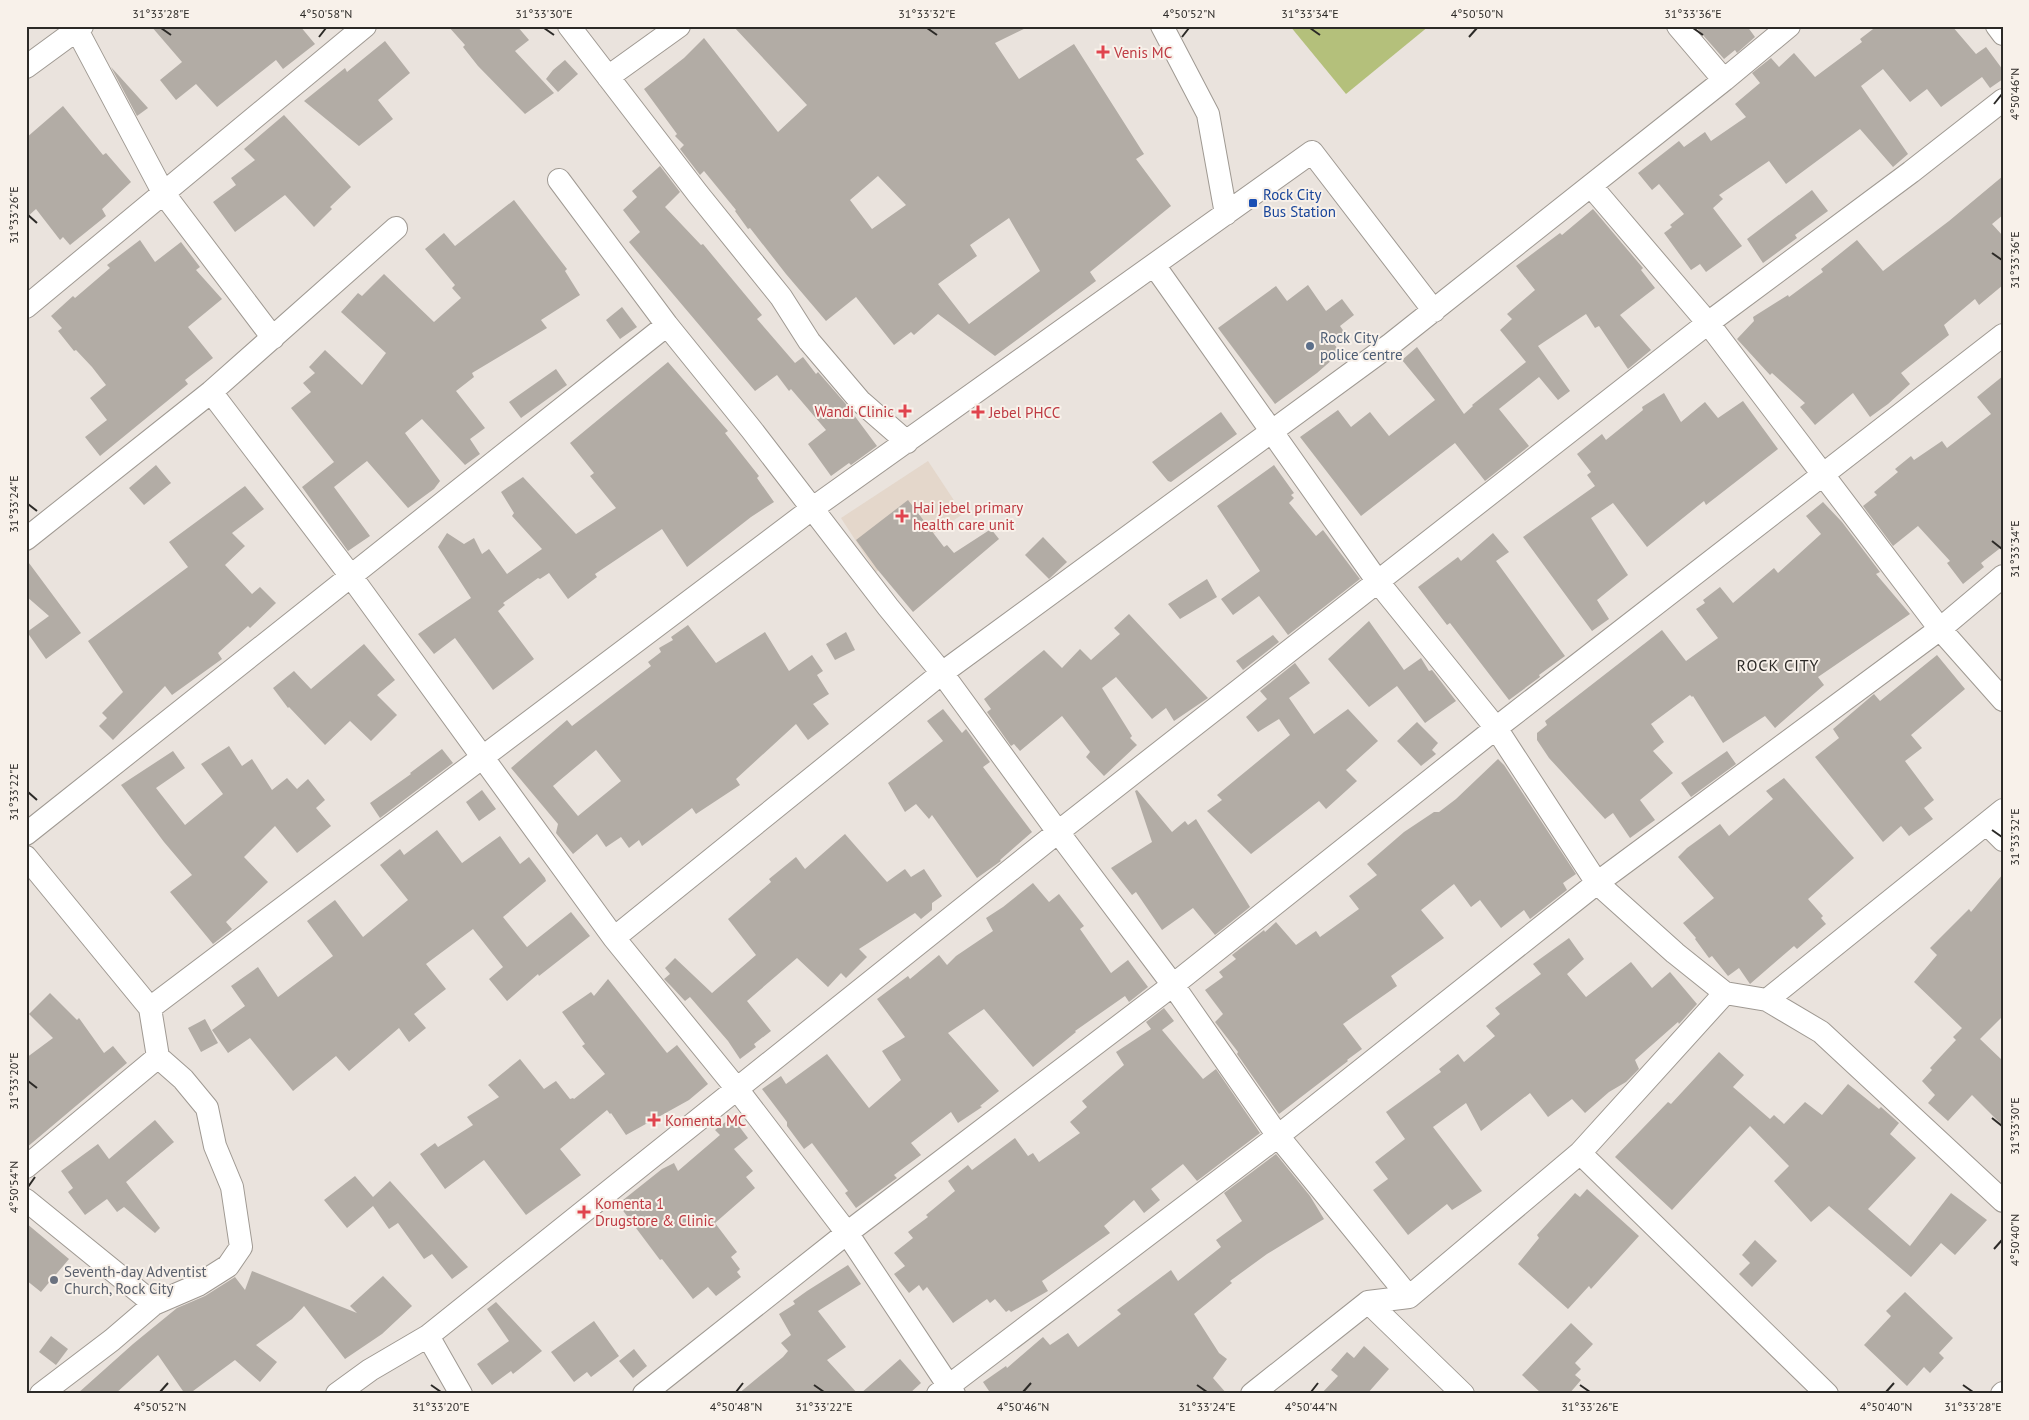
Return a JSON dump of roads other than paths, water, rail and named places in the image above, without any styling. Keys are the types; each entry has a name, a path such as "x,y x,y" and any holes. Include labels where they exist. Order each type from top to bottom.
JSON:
{"street":[{"path":"26,307 365,26"},
{"path":"569,26 781,297 810,341 860,401 907,442"},
{"path":"608,77 679,26"},
{"path":"1162,26 1208,114 1226,214"},
{"path":"1678,26 1724,80"},
{"path":"614,938 942,673 1434,311 1789,26"},
{"path":"1997,26 2003,34"},
{"path":"26,67 80,28 164,194 273,338"},
{"path":"337,1394 370,1370 428,1336 1058,832 1708,323 1911,172 2003,100"},
{"path":"150,1008 813,508 1312,152 1434,311"},
{"path":"560,180 667,324 813,508 888,607 942,673 1173,985 1278,1136 1410,1297"},
{"path":"1591,186 1708,323 1940,629 2003,700"},
{"path":"26,539 211,392 396,228"},
{"path":"1154,265 1378,582 1496,728 1597,883 1675,953 1725,993 1767,1000 1821,1032 2003,1202"},
{"path":"26,834 667,324"},
{"path":"644,1394 847,1233 1173,985 1496,728 2003,335"},
{"path":"211,392 350,575 614,938 737,1089 847,1233 947,1391 1278,1136 1597,883 1940,629 2003,576"},
{"path":"1767,1000 1995,817 2003,840"},
{"path":"26,857 150,1008 158,1057 183,1079 207,1108 215,1146 232,1187 241,1247 228,1266 198,1285 154,1304 112,1340 40,1394"},
{"path":"1252,1394 1368,1302 1410,1297 1580,1153 1725,993"},
{"path":"26,1167 158,1057"},
{"path":"1580,1153 1828,1394"},
{"path":"26,1200 154,1304"},
{"path":"1368,1302 1463,1394"},
{"path":"428,1336 461,1394"}],"place":[{"name":"Venis MC","path":"1103,52"},
{"name":"Rock City Bus Station","path":"1253,203"},
{"name":"Rock City police centre","path":"1310,346"},
{"name":"Wandi Clinic","path":"905,411"},
{"name":"Jebel PHCC","path":"978,412"},
{"name":"Hai jebel primary health care unit","path":"902,516"},
{"name":"Komenta MC","path":"654,1120"},
{"name":"Komenta 1 Drugstore & Clinic","path":"584,1212"},
{"name":"Seventh-day Adventist Church, Rock City","path":"54,1280"}],"district":[{"name":"ROCK CITY","path":"1778,665"}]}
